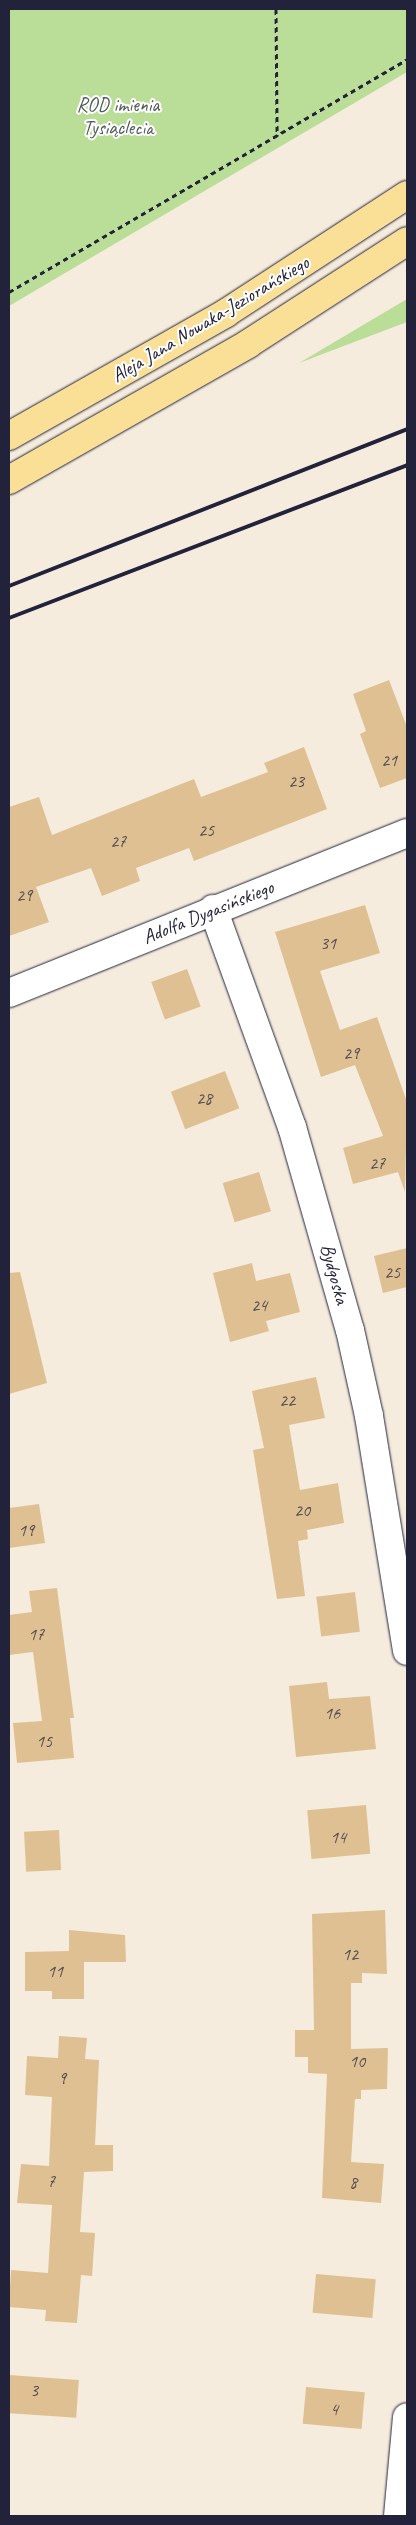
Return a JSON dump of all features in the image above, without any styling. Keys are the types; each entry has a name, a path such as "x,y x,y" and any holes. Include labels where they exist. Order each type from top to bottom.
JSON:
{"main road":[{"name":"Aleja Jana Nowaka-Jeziorańskiego","path":"9,436 226,313 407,195"},
{"name":"Aleja Jana Nowaka-Jeziorańskiego","path":"9,480 248,344 407,240"}],"street":[{"name":"Adolfa Dygasińskiego","path":"9,993 407,833"},
{"name":"Bydgoska","path":"213,910 292,1127 348,1321 371,1426 407,1651"},
{"path":"398,2516 407,2417"}],"path":[{"path":"276,9 277,136"},
{"path":"9,292 407,59"}],"green space":[{"name":"ROD imienia Tysiąclecia","path":"9,9 407,9 407,72 9,306"},
{"path":"407,299 407,322 299,363"}],"building":[{"path":"389,680 407,727 407,778 380,788 360,734 366,731 353,694"},
{"path":"304,747 327,809 194,861 189,848 136,868 140,881 102,896 91,868 36,887 49,922 9,936 9,807 39,797 52,835 194,779 201,797 268,772 264,763"},
{"path":"365,905 380,953 320,971 340,1030 377,1017 407,1102 405,1192 398,1172 353,1184 343,1148 383,1136 355,1065 321,1077 275,932"},
{"path":"187,969 201,1007 165,1020 151,982"},
{"path":"225,1071 239,1108 185,1129 171,1092"},
{"path":"259,1172 271,1211 235,1222 223,1183"},
{"path":"407,1248 407,1287 383,1293 374,1256"},
{"path":"252,1263 256,1281 290,1273 300,1312 266,1321 269,1331 230,1342 213,1273"},
{"path":"20,1272 47,1383 9,1394 9,1273"},
{"path":"316,1377 325,1418 289,1425 300,1490 338,1483 344,1523 307,1530 308,1539 298,1541 305,1596 277,1599 253,1450 264,1448 252,1391"},
{"path":"39,1504 45,1543 9,1548 9,1508"},
{"path":"57,1588 74,1718 70,1718 74,1758 17,1763 13,1723 42,1721 33,1652 9,1655 9,1615 32,1612 29,1591"},
{"path":"355,1592 360,1632 321,1636 316,1597"},
{"path":"327,1682 329,1699 370,1696 376,1749 296,1757 289,1686"},
{"path":"366,1805 370,1854 311,1859 307,1810"},
{"path":"59,1830 61,1870 26,1872 24,1832"},
{"path":"385,1910 387,1974 362,1973 362,1983 351,1983 351,2049 388,2048 387,2089 361,2090 361,2099 355,2099 351,2162 384,2164 381,2203 322,2198 327,2074 308,2073 308,2057 295,2057 295,2030 314,2030 312,1914"},
{"path":"69,1930 125,1935 126,1962 84,1962 84,1999 52,1999 52,1991 25,1991 25,1952 69,1951"},
{"path":"59,2036 87,2038 85,2059 99,2060 95,2145 113,2145 113,2171 84,2172 80,2232 95,2233 92,2276 81,2275 77,2323 45,2321 46,2310 9,2307 11,2270 48,2273 52,2205 17,2203 21,2164 49,2166 52,2097 25,2095 27,2056 58,2058"},
{"path":"316,2274 376,2279 372,2318 313,2313"},
{"path":"9,2375 79,2380 76,2418 9,2413"},
{"path":"306,2387 365,2392 362,2429 303,2424"}],"railway":[{"path":"9,586 407,429"},
{"path":"9,618 407,465"}]}
